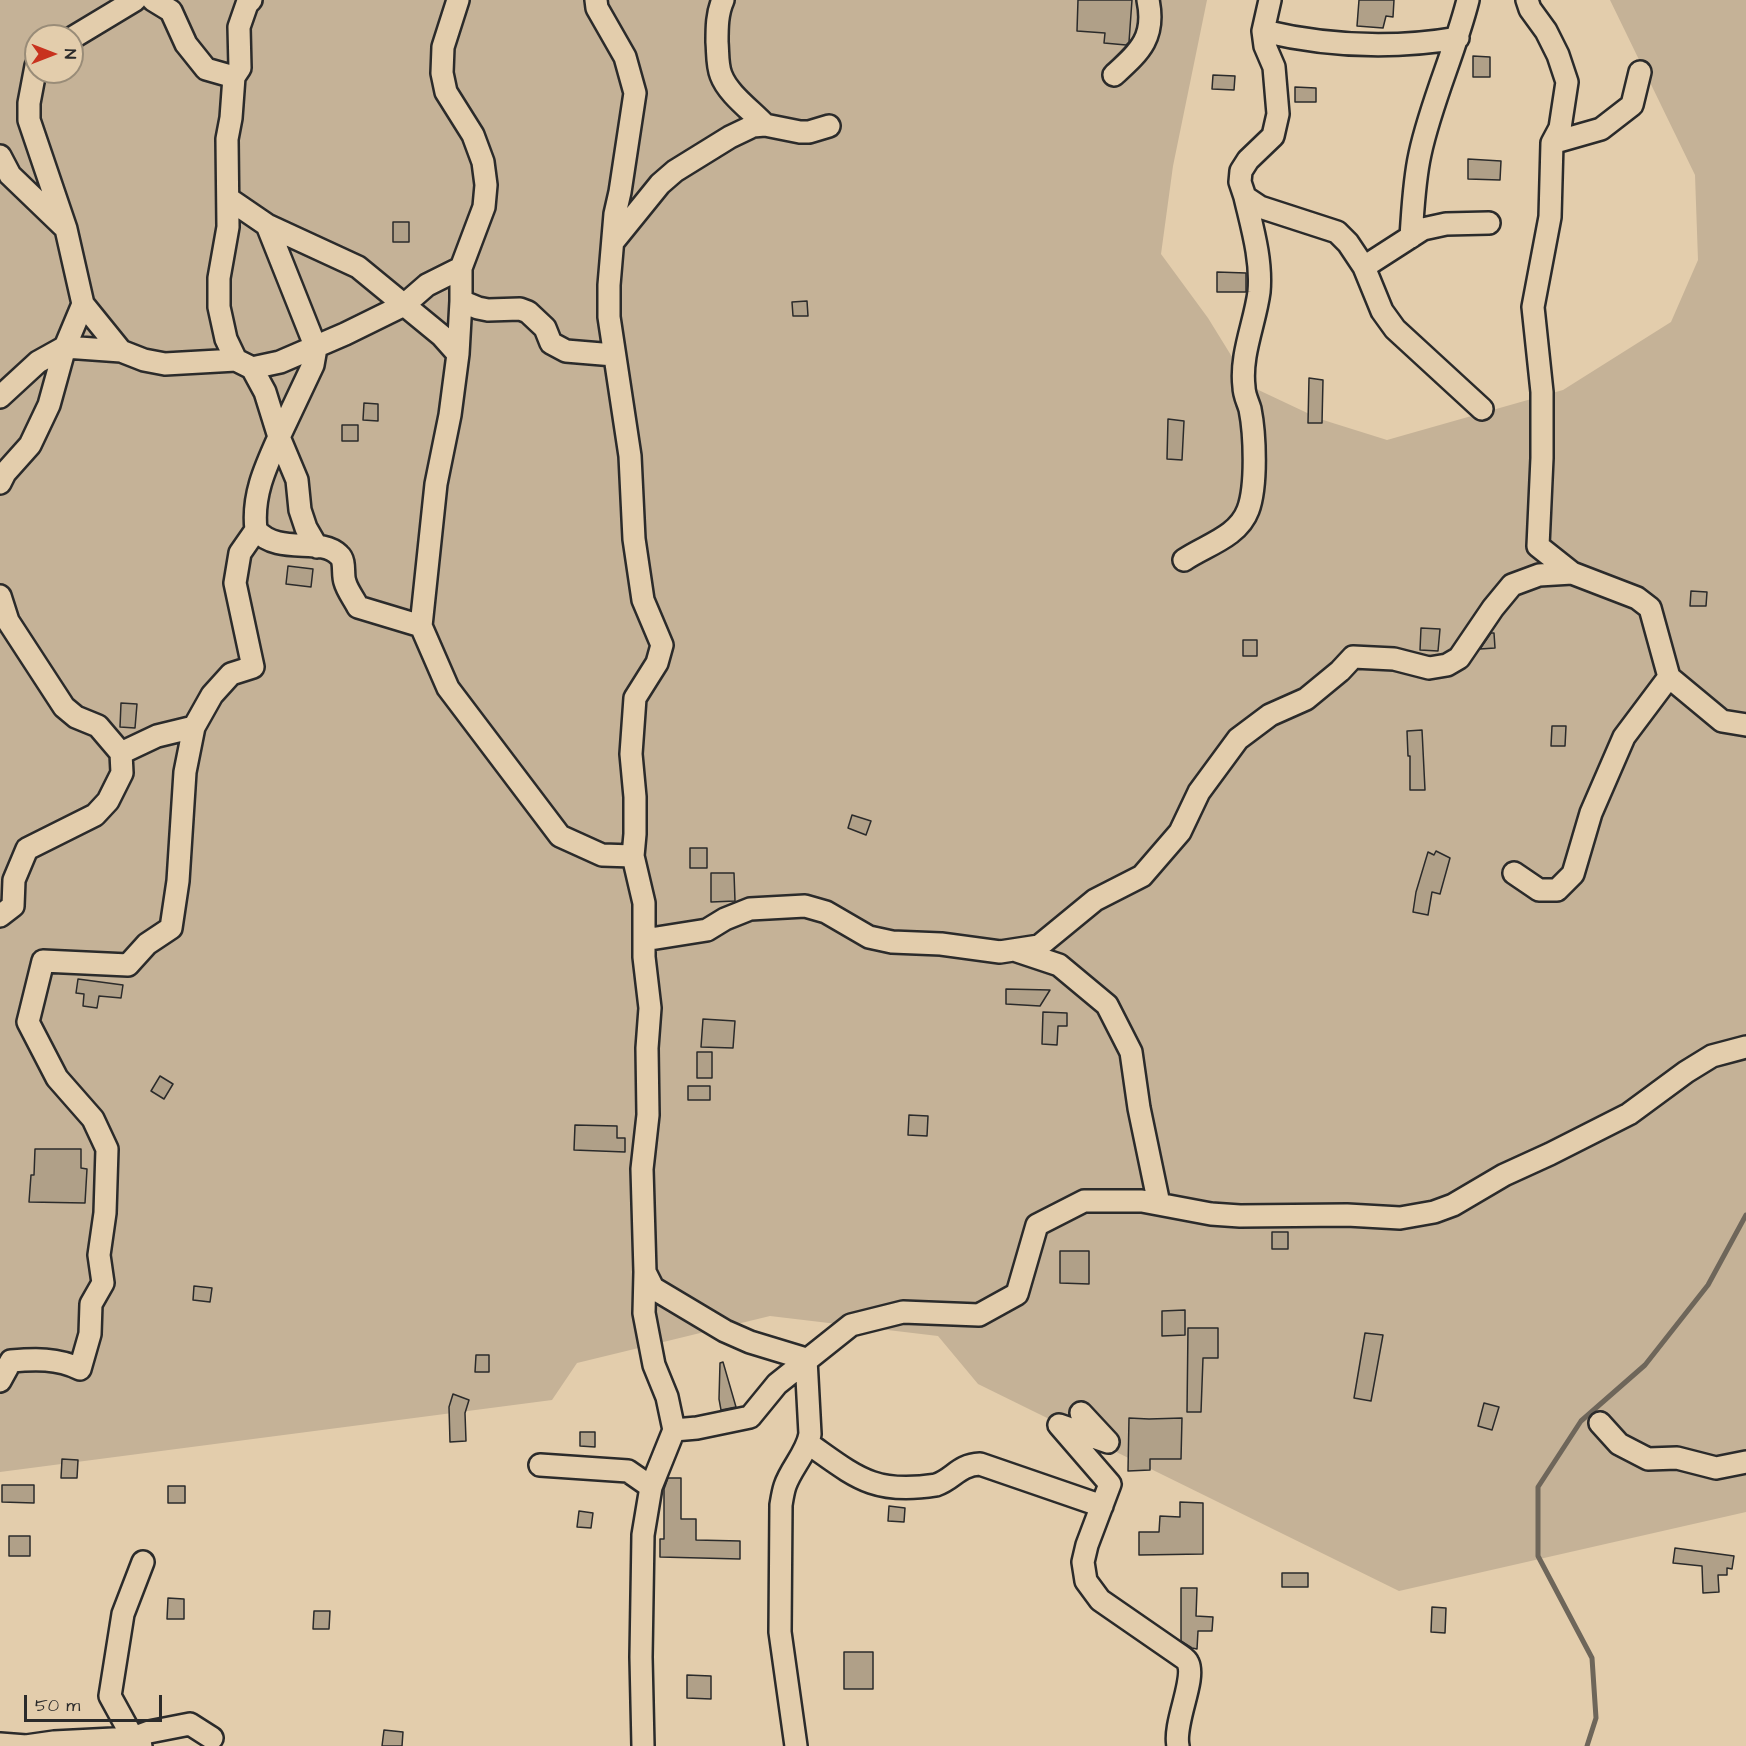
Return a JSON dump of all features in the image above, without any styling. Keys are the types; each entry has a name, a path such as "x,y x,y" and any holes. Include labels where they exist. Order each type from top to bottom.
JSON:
{"street":[{"path":"84,31 135,0"},
{"path":"153,0 171,11 186,44 206,69 234,77"},
{"path":"251,0 247,4 239,27 240,68 234,77 227,139 228,227 219,278 219,307 226,339 265,392 279,437 297,480 300,510 306,528 317,547"},
{"path":"458,0 443,47 442,74 446,92 472,135 483,162 486,185 484,207 460,268 462,301 458,354 450,414 436,484 421,626 448,688 560,836 602,855 633,856"},
{"path":"596,0 597,8 625,57 635,93 615,214 609,307 630,456 634,539 642,600 662,645 657,663 635,698 631,754 635,797 633,856 644,903 644,940 650,1008 647,1048 648,1115 642,1169 644,1313 654,1365 667,1397 674,1430 651,1487 643,1535 641,1657 646,1746"},
{"path":"723,0 719,9 717,37 721,76 729,88 765,125"},
{"path":"1114,75 1145,43 1149,28 1148,0"},
{"path":"1184,560 1224,537 1239,525 1248,511 1252,493 1254,443 1250,409 1244,388 1245,362 1259,290 1258,269 1245,197 1241,190 1241,171 1248,160 1273,135 1278,114 1274,67 1265,46 1263,31 1270,0"},
{"path":"1411,237 1414,181 1420,152 1458,38 1468,0"},
{"path":"1527,0 1530,9 1546,31 1558,55 1567,82 1560,128 1552,144 1550,217 1533,307 1542,392 1538,546 1572,573 1637,598 1650,608 1669,677 1722,721 1746,725"},
{"path":"1263,31 1300,40 1380,45 1420,45 1458,38"},
{"path":"1552,144 1601,129 1632,105 1640,72"},
{"path":"33,84 29,120 66,229 83,304 121,351"},
{"path":"612,242 653,192 675,171 743,130 765,125 809,132 829,126"},
{"path":"0,156 10,175 66,229"},
{"path":"1245,197 1260,207 1337,232 1348,243 1364,267 1382,311 1395,329 1482,409"},
{"path":"229,199 267,225 358,267 442,336 458,354"},
{"path":"1364,267 1423,229 1446,224 1489,223"},
{"path":"267,225 316,348 313,365 259,483 255,516 256,530 262,537 276,542 332,550 343,560 345,582 358,607 421,626"},
{"path":"0,397 38,362 65,347 121,351 144,360 165,364 280,362 316,348 404,305 427,285 460,268"},
{"path":"462,301 488,310 520,309 528,312 545,328 551,343 566,351 614,355"},
{"path":"0,483 5,473 30,445 49,405 65,347 83,304"},
{"path":"0,1381 11,1361 41,1359 67,1363 80,1369 90,1334 91,1304 103,1283 99,1255 105,1213 107,1149 93,1119 57,1078 28,1022 43,961 128,966 147,944 171,928 178,881 185,772 194,727 212,695 231,675 254,667 234,583 240,553 256,530"},
{"path":"644,940 707,930 725,919 750,909 805,906 826,912 869,937 892,942 942,944 1000,952 1039,946 1095,900 1142,876 1180,831 1199,792 1238,739 1270,715 1306,699 1353,657 1394,658 1430,668 1447,665 1459,658 1493,608 1512,585 1539,575 1572,573"},
{"path":"0,596 8,621 64,707 75,717 98,726 121,753 122,772 108,801 95,815 27,849 14,880 13,906 0,916"},
{"path":"1514,873 1539,890 1557,890 1574,874 1591,813 1624,736 1669,677"},
{"path":"121,753 157,736 194,727"},
{"path":"1014,950 1059,965 1107,1005 1131,1052 1139,1108 1159,1204"},
{"path":"674,1430 697,1428 750,1417 777,1384 850,1325 903,1311 979,1315 1017,1294 1037,1225 1084,1201 1142,1201 1211,1214 1240,1216 1347,1215 1400,1218 1434,1212 1453,1206 1504,1175 1629,1114 1686,1071 1712,1056 1746,1047"},
{"path":"645,1272 653,1288 725,1331 750,1342 806,1359"},
{"path":"795,1745 780,1632 781,1505 785,1485 808,1444 810,1434 806,1359"},
{"path":"1081,1413 1108,1442 1059,1425 1110,1484 1087,1545 1083,1562 1086,1581 1100,1600 1188,1663 1190,1676 1178,1728 1178,1746"},
{"path":"1600,1423 1619,1444 1648,1459 1677,1458 1716,1468 1746,1462"},
{"path":"808,1444 852,1474 885,1488 936,1485 963,1466 980,1464 1102,1506"},
{"path":"540,1465 628,1471 651,1487"},
{"path":"137,1742 110,1696 123,1614 143,1562"},
{"path":"0,1744 26,1746 54,1742 137,1742 149,1732 190,1724 212,1738"}],"shaded area":[{"path":"0,0 1207,0 1173,166 1161,254 1208,318 1250,386 1320,419 1387,440 1563,390 1671,322 1698,260 1695,175 1610,0 1746,0 1746,1512 1399,1591 978,1384 938,1336 770,1316 577,1363 552,1400 0,1472"}],"building":[{"path":"1078,0 1132,0 1129,42 1126,45 1104,43 1105,33 1077,31"},
{"path":"1359,0 1394,0 1393,17 1386,16 1383,28 1357,26"},
{"path":"1473,56 1490,57 1490,77 1473,77"},
{"path":"1213,75 1235,76 1234,90 1212,89"},
{"path":"1295,87 1316,88 1316,102 1295,102"},
{"path":"1468,159 1501,161 1500,180 1468,179"},
{"path":"393,222 409,222 409,242 393,242"},
{"path":"1217,272 1246,273 1246,292 1217,292"},
{"path":"807,301 808,316 793,316 792,302"},
{"path":"1309,378 1323,380 1322,423 1308,423"},
{"path":"364,403 378,404 378,421 363,420"},
{"path":"1168,419 1184,421 1182,460 1167,459"},
{"path":"342,425 358,425 358,441 342,441"},
{"path":"288,566 313,569 311,587 286,584"},
{"path":"1691,591 1707,592 1706,606 1690,606"},
{"path":"1421,628 1440,629 1438,651 1420,650"},
{"path":"1491,633 1494,633 1495,648 1480,649"},
{"path":"1243,640 1257,640 1257,656 1243,656"},
{"path":"121,703 137,704 135,728 120,727"},
{"path":"1552,726 1566,726 1565,746 1551,746"},
{"path":"1422,730 1425,790 1410,790 1407,731"},
{"path":"852,815 871,821 866,835 848,828"},
{"path":"690,848 707,848 707,868 690,868"},
{"path":"1436,851 1450,858 1440,894 1432,892 1428,915 1413,912 1416,892 1428,852 1434,855"},
{"path":"711,873 734,873 735,901 711,902"},
{"path":"78,979 123,985 121,998 99,996 97,1008 83,1006 84,994 76,993"},
{"path":"1006,989 1050,990 1040,1006 1006,1004"},
{"path":"1043,1012 1067,1013 1067,1026 1058,1026 1057,1045 1042,1044"},
{"path":"703,1019 735,1021 733,1048 701,1047"},
{"path":"697,1052 712,1052 712,1078 697,1078"},
{"path":"160,1076 173,1084 164,1099 151,1091"},
{"path":"688,1086 710,1086 710,1100 688,1100"},
{"path":"909,1115 928,1116 927,1136 908,1135"},
{"path":"575,1125 617,1126 617,1138 625,1138 625,1152 574,1150"},
{"path":"35,1149 81,1149 81,1168 87,1169 85,1203 29,1202 31,1175 34,1175"},
{"path":"1272,1232 1288,1232 1288,1249 1272,1249"},
{"path":"1060,1251 1089,1251 1089,1284 1060,1283"},
{"path":"194,1286 212,1288 210,1302 193,1300"},
{"path":"1185,1310 1185,1335 1162,1336 1162,1311"},
{"path":"1188,1328 1218,1328 1218,1358 1203,1358 1201,1412 1187,1412"},
{"path":"1365,1333 1383,1335 1371,1401 1354,1398"},
{"path":"476,1355 489,1355 489,1372 475,1372"},
{"path":"723,1362 736,1407 721,1410 720,1363"},
{"path":"453,1394 469,1400 465,1413 466,1441 450,1442 449,1407"},
{"path":"1484,1403 1499,1407 1492,1430 1478,1426"},
{"path":"1129,1418 1182,1418 1181,1459 1150,1459 1150,1470 1128,1471"},
{"path":"580,1432 595,1432 595,1447 580,1446"},
{"path":"62,1459 78,1460 77,1478 61,1478"},
{"path":"668,1478 681,1478 681,1519 696,1519 696,1540 740,1541 740,1559 660,1557 660,1539 664,1539 664,1489"},
{"path":"2,1485 34,1485 34,1503 2,1502"},
{"path":"168,1486 185,1486 185,1503 168,1503"},
{"path":"1180,1502 1203,1503 1203,1554 1139,1555 1139,1532 1159,1532 1160,1516 1180,1517"},
{"path":"889,1506 905,1508 904,1522 888,1521"},
{"path":"579,1511 593,1513 591,1528 577,1527"},
{"path":"9,1536 30,1536 30,1556 9,1556"},
{"path":"1675,1548 1734,1556 1732,1569 1727,1568 1727,1575 1718,1575 1719,1592 1703,1593 1702,1566 1673,1563"},
{"path":"1282,1573 1308,1573 1308,1587 1282,1587"},
{"path":"1181,1588 1197,1588 1196,1616 1213,1617 1212,1631 1198,1631 1197,1649 1181,1641"},
{"path":"168,1598 184,1599 184,1619 167,1619"},
{"path":"1432,1607 1446,1608 1445,1633 1431,1632"},
{"path":"314,1611 330,1611 329,1629 313,1629"},
{"path":"844,1652 873,1652 873,1689 844,1689"},
{"path":"687,1675 711,1676 711,1699 687,1698"},
{"path":"384,1730 403,1732 402,1746 382,1746"}],"waterway":[{"path":"1587,1746 1596,1718 1592,1658 1538,1556 1538,1487 1581,1421 1645,1365 1708,1285 1746,1215"}]}
